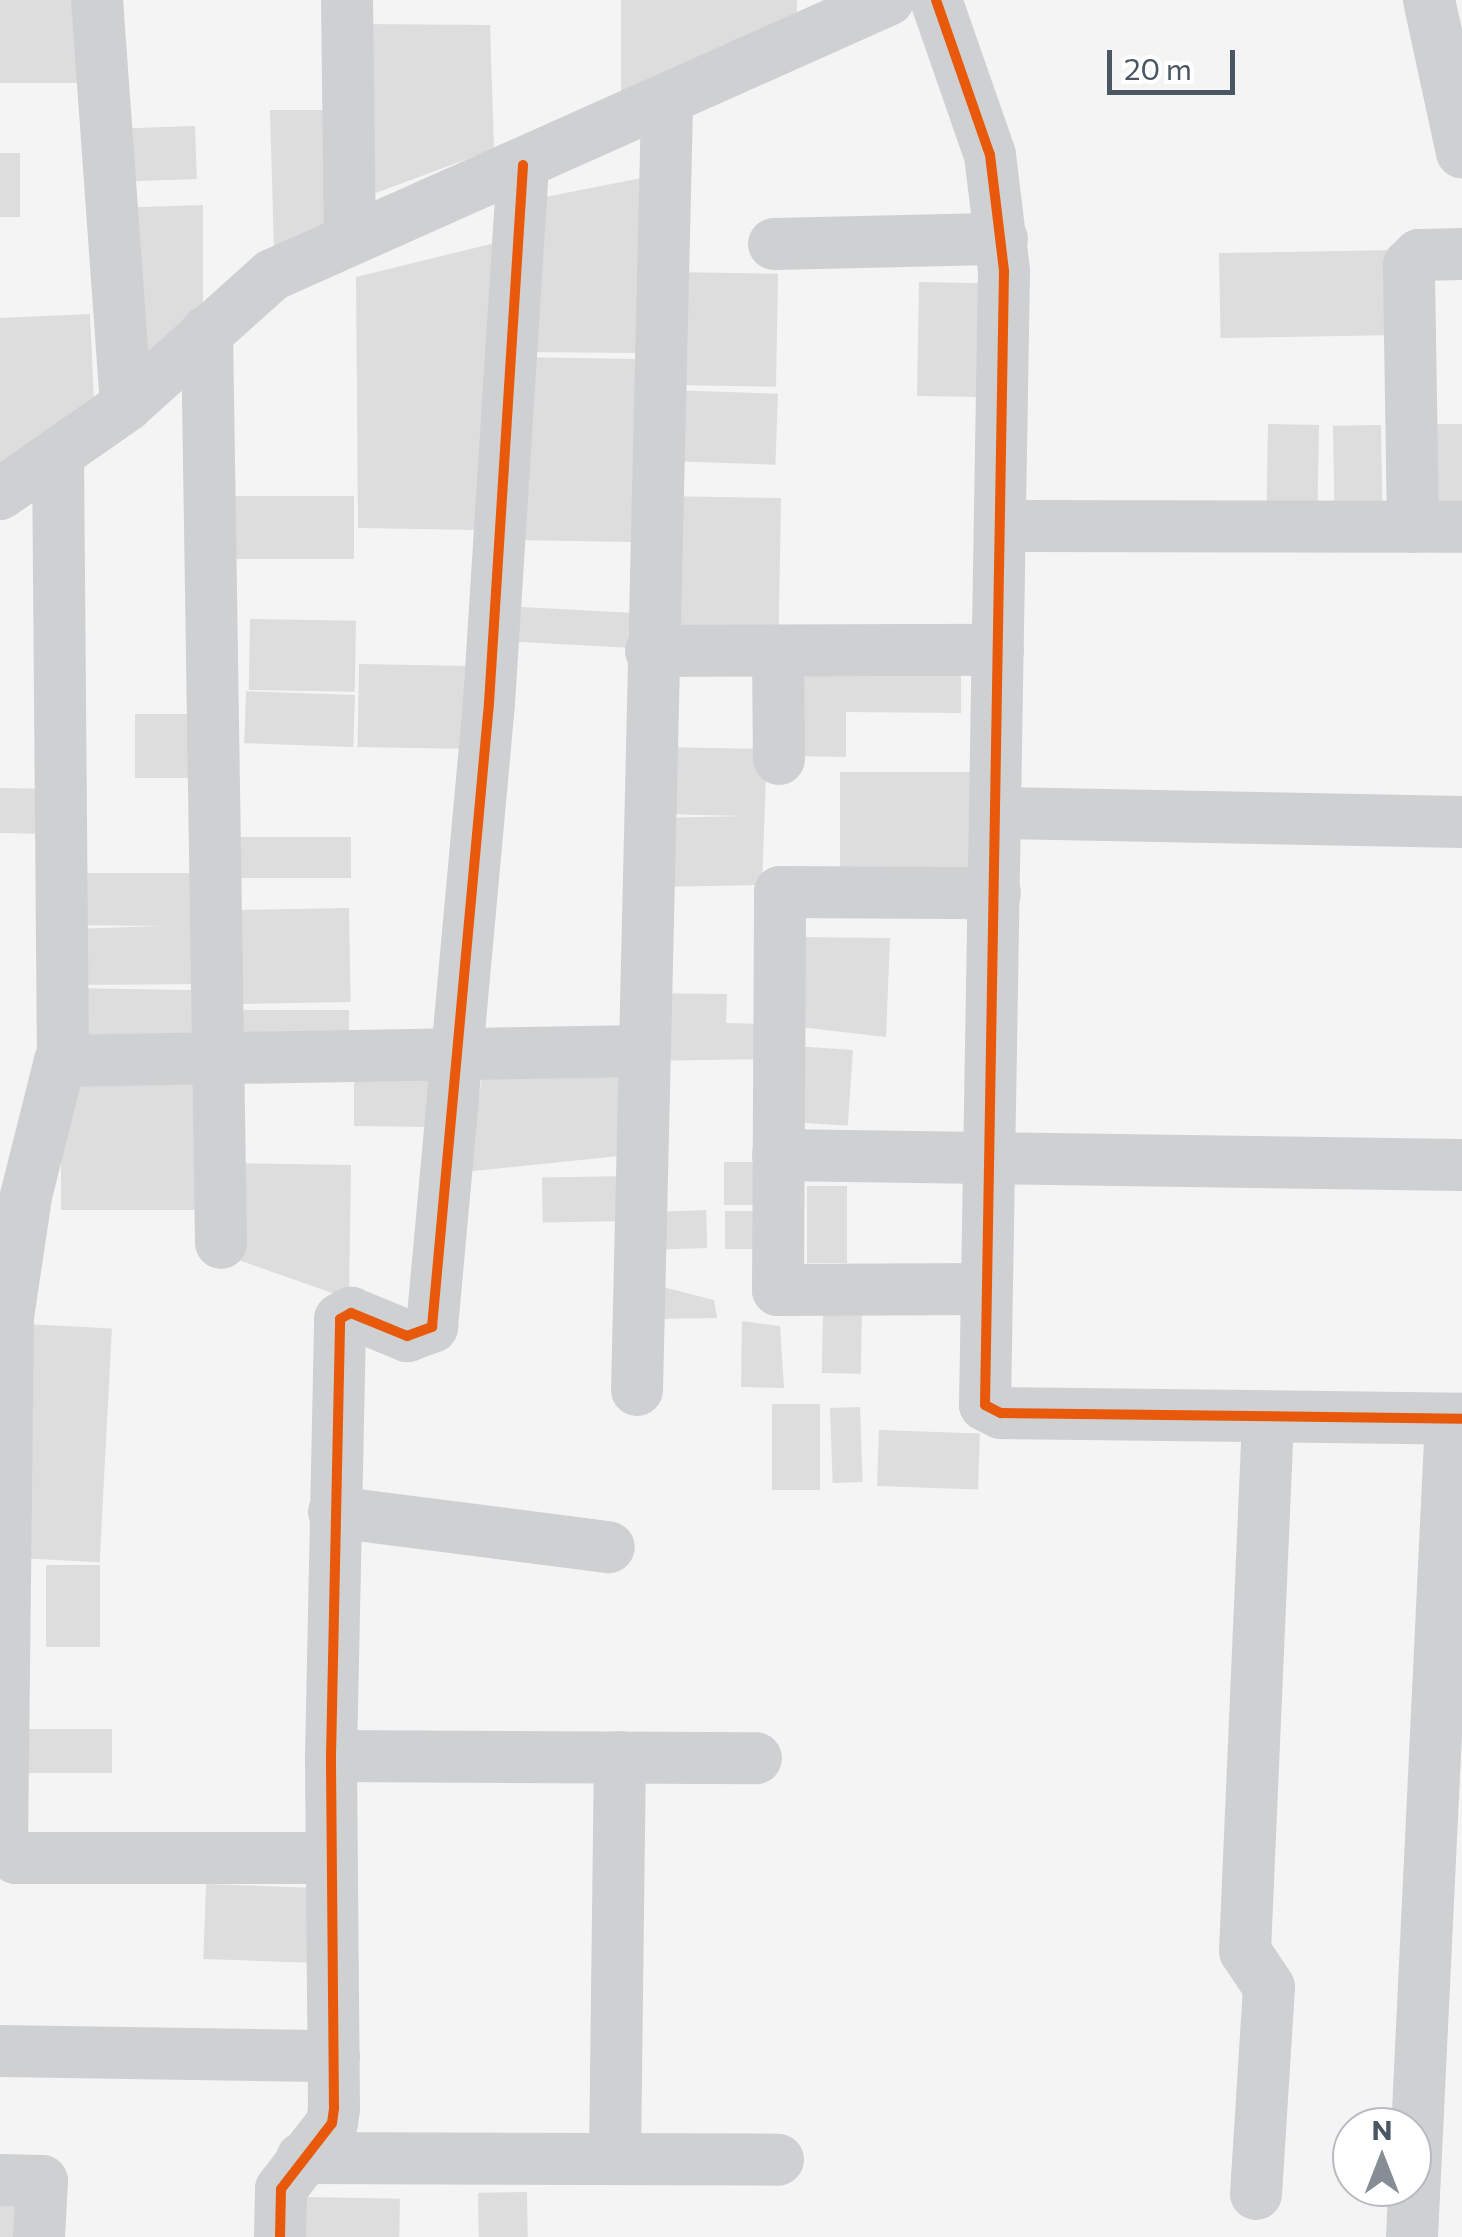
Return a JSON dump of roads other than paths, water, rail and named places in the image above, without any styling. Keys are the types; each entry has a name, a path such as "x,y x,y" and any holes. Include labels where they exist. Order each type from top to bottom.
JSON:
{"street":[{"path":"97,0 126,406"},
{"path":"347,0 350,235"},
{"path":"0,494 126,406 272,275 350,235 667,103 831,12 888,0"},
{"path":"936,0 990,155 1002,239 998,813 985,1289 988,1410 1268,1420 1456,1419 1412,2237"},
{"path":"1428,0 1462,152"},
{"path":"637,1390 641,1052 667,103"},
{"path":"280,2237 281,2189 332,2123 331,1756 341,1314 407,1336 432,1326 460,1052 523,165"},
{"path":"774,244 1002,239"},
{"path":"1000,526 1437,527 1409,265 1419,254 1462,254"},
{"path":"207,330 222,1243"},
{"path":"58,454 62,1059 26,1196 8,1317 2,1850 16,1858 331,1858"},
{"path":"651,650 778,653 998,650"},
{"path":"778,653 780,759"},
{"path":"998,813 1462,822"},
{"path":"985,1289 778,1290 780,892 995,893"},
{"path":"62,1059 641,1052"},
{"path":"778,1154 987,1154 1462,1164"},
{"path":"1256,2194 1269,1987 1245,1951 1268,1420"},
{"path":"334,1512 609,1547"},
{"path":"331,1756 756,1758"},
{"path":"615,2159 620,1757"},
{"path":"0,2052 334,2056"},
{"path":"302,2158 778,2160"},
{"path":"0,2180 42,2181 39,2237"}]}
